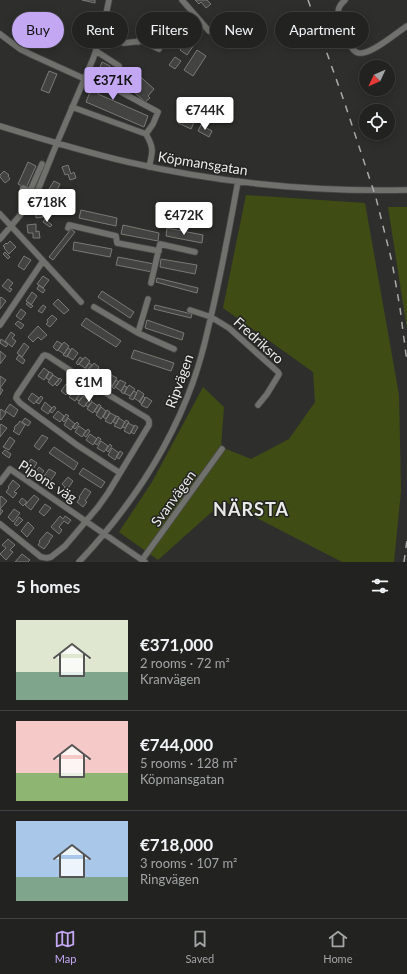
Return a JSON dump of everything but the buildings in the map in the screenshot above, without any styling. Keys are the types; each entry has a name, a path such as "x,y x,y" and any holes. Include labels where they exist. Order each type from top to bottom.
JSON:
{"street":[{"path":"106,12 109,0"},
{"path":"182,0 209,31"},
{"path":"346,0 338,8 338,13 348,41 353,50 360,54 369,51 407,26"},
{"path":"0,34 20,49 85,78"},
{"path":"0,239 36,194 96,50 120,66 110,86 158,112 153,124 146,134"},
{"path":"72,107 146,134 152,144 153,152 149,167"},
{"name":"Köpmansgatan","path":"0,126 108,157 149,167 201,176 301,187 407,190"},
{"path":"30,191 42,164"},
{"name":"Ripvägen","path":"79,562 105,534 146,477 161,452 178,418 194,381 211,317 238,181"},
{"path":"23,188 36,194"},
{"path":"0,214 81,302"},
{"path":"68,228 69,225 116,236 117,243 159,251"},
{"path":"151,283 160,244 195,252"},
{"path":"0,325 43,261"},
{"path":"138,333 148,299"},
{"path":"94,308 138,333 174,349"},
{"path":"190,310 211,317"},
{"name":"Fredriksro","path":"211,317 235,332 278,372 278,376 258,405"},
{"path":"86,521 108,493 148,428 149,421 147,418 48,356 43,356 16,395 16,398 20,403 56,430 120,473"},
{"name":"Svanvägen","path":"144,561 222,449"},
{"name":"Pipons väg","path":"0,482 10,469 144,561"},
{"name":"Pipons väg","path":"0,524 41,557 47,558 65,546 86,521"}],"green space":[{"path":"246,195 365,203 399,395 401,491 394,562 342,562 224,501 158,560 119,532 152,482 203,387 224,407 221,447 251,459 289,439 315,402 313,372 223,308"},
{"path":"388,207 407,207 407,329"}],"railway":[{"path":"308,0 344,101 376,198 392,262 407,362"},
{"path":"404,562 407,540"}],"district":[{"name":"NÄRSTA","path":"251,509"}]}
